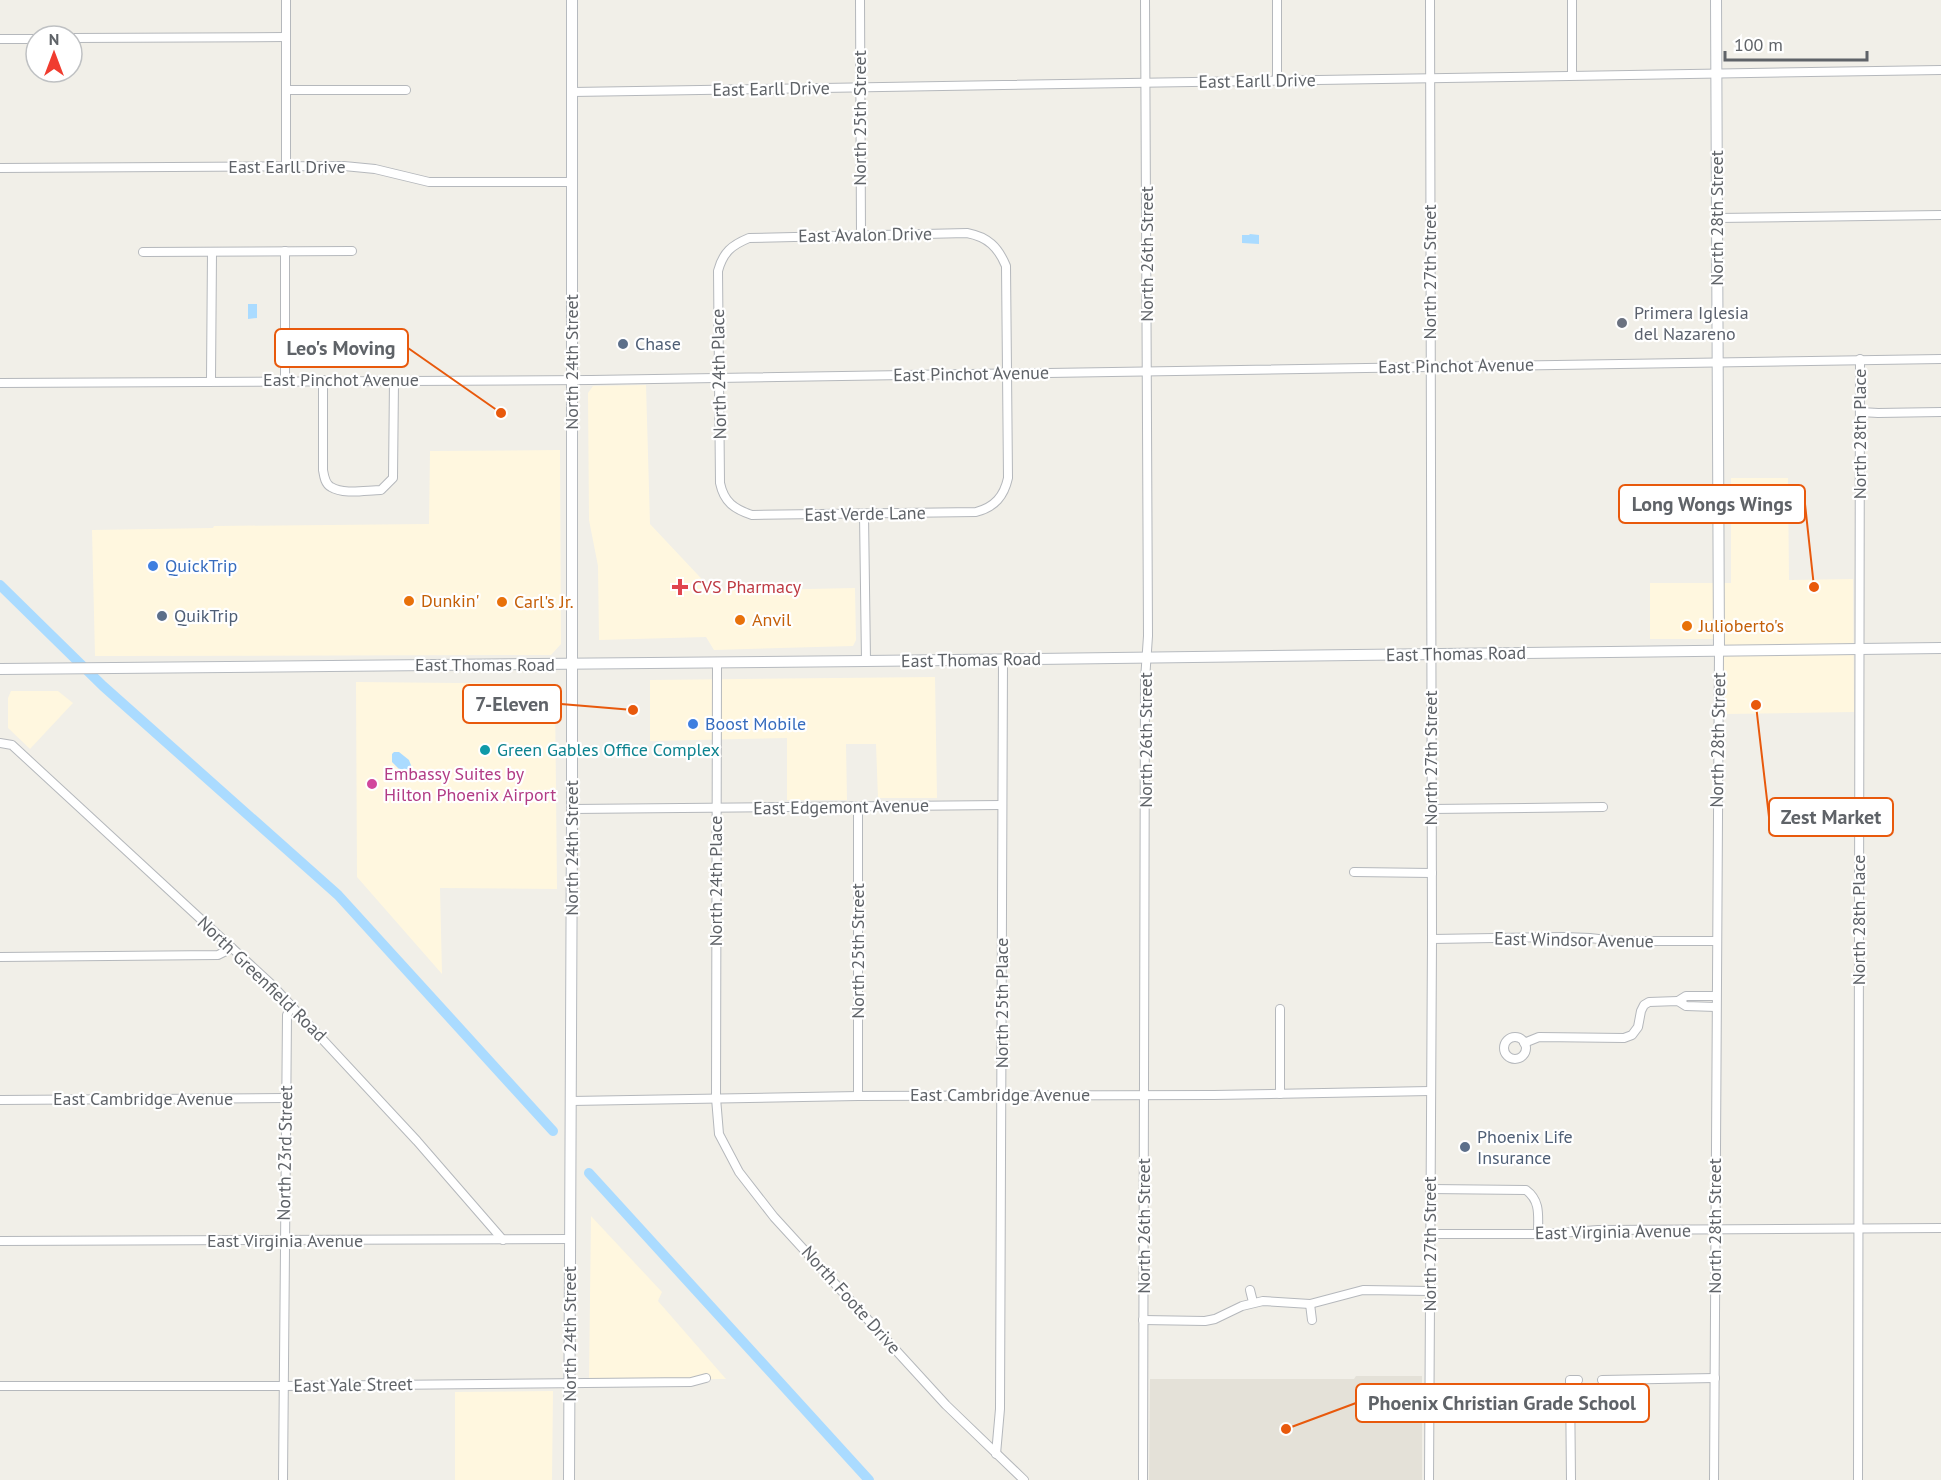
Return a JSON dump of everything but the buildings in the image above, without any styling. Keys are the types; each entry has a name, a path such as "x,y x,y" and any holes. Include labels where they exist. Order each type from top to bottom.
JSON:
{"main road":[{"name":"North 24th Street","path":"569,1480 572,0"},
{"name":"North 28th Street","path":"1716,0 1719,651"},
{"name":"East Thomas Road","path":"0,669 1941,648"}],"street":[{"path":"286,0 286,167"},
{"name":"North 25th Street","path":"860,0 861,236"},
{"name":"North 26th Street","path":"1143,1480 1145,680 1148,636 1144,0"},
{"path":"1277,0 1277,80"},
{"name":"North 27th Street","path":"1429,1480 1432,939 1430,0"},
{"path":"1572,0 1572,75"},
{"path":"84,38 286,37"},
{"path":"0,39 24,39"},
{"name":"East Earll Drive","path":"572,92 1941,70"},
{"path":"286,90 406,90"},
{"name":"East Earll Drive","path":"0,168 364,167 413,179 443,183 572,182"},
{"path":"1717,218 1941,215"},
{"name":"East Avalon Drive","path":"733,245 749,238 967,233 977,235 996,246 1006,266 1006,373"},
{"name":"North 24th Place","path":"730,505 723,494 720,483 718,271 725,252 733,245"},
{"path":"285,251 285,380"},
{"path":"143,252 352,251"},
{"path":"212,252 212,381"},
{"name":"North 28th Place","path":"1858,1480 1860,359"},
{"name":"East Pinchot Avenue","path":"0,383 572,380 1941,359"},
{"name":"East Verde Lane","path":"730,505 752,515 976,512 985,510 999,500 1006,490 1008,478 1006,373"},
{"path":"323,380 322,470 331,487 343,491 381,490 393,478 394,380"},
{"path":"1861,412 1941,412"},
{"path":"864,514 866,661"},
{"name":"North 28th Street","path":"1714,1480 1719,651"},
{"name":"North 25th Place","path":"996,1454 1000,1409 1003,659"},
{"name":"North 24th Place","path":"716,1098 717,663"},
{"name":"North Greenfield Road","path":"0,743 12,745 292,1006 417,1141 503,1240"},
{"name":"East Edgemont Avenue","path":"572,809 1002,805"},
{"name":"North 25th Street","path":"858,807 858,1096"},
{"path":"1431,809 1603,807"},
{"path":"1354,872 1432,873"},
{"name":"East Windsor Avenue","path":"1432,939 1564,937 1615,941 1716,941"},
{"path":"0,957 218,955 232,948"},
{"path":"1524,1043 1539,1037 1624,1038 1632,1035 1638,1027 1641,1011 1649,1002 1678,1001 1686,996 1716,996"},
{"path":"1678,1001 1686,1006 1716,1007"},
{"name":"North 23rd Street","path":"283,1480 285,1098 287,1015 292,1006"},
{"path":"1280,1009 1280,1094"},
{"name":"East Cambridge Avenue","path":"571,1101 1430,1091"},
{"name":"East Cambridge Avenue","path":"0,1100 285,1098"},
{"name":"North Foote Drive","path":"716,1098 719,1134 739,1172 774,1217 946,1405 1024,1480"},
{"path":"1430,1189 1526,1190 1534,1196 1538,1208 1538,1234"},
{"name":"East Virginia Avenue","path":"1430,1234 1538,1234 1598,1230 1941,1228"},
{"name":"East Virginia Avenue","path":"0,1241 284,1242 570,1239"},
{"path":"1250,1290 1253,1302"},
{"path":"1143,1320 1215,1319 1253,1302 1263,1300 1310,1304 1363,1290 1430,1291"},
{"path":"1310,1304 1312,1320"},
{"name":"East Yale Street","path":"0,1386 691,1382 706,1378"},
{"path":"1602,1380 1715,1378"},
{"path":"1571,1480 1570,1380 1578,1380"}],"shaded area":[{"path":"646,385 650,524 713,591 855,588 856,640 853,646 714,650 706,637 599,640 598,566 589,520 588,393 593,386"},
{"path":"560,450 561,644 551,655 95,656 92,530 213,528 214,526 429,524 430,451"},
{"path":"1731,478 1788,478 1789,580 1853,579 1854,712 1725,714 1723,639 1650,639 1650,583 1731,583"},
{"path":"935,677 937,798 878,798 876,744 846,744 847,800 787,800 787,738 650,741 650,680"},
{"path":"356,682 548,684 555,692 557,889 440,888 442,974 357,877"},
{"path":"11,691 58,691 73,703 30,749 8,728 8,698"},
{"path":"591,1216 662,1292 658,1301 726,1379 589,1380"},
{"path":"1356,1376 1422,1376 1422,1480 1149,1480 1150,1379 1354,1379"},
{"path":"553,1391 552,1480 455,1480 455,1392"}],"water":[{"path":"1242,235 1259,235 1259,244 1242,243"},
{"path":"248,304 257,304 257,318 248,319"},
{"path":"399,752 409,760 412,768 409,771 399,769 392,762 392,754"}],"waterway":[{"path":"0,585 103,686 338,895 553,1131"},
{"path":"589,1173 869,1480"}],"place":[{"name":"Primera Iglesia del Nazareno","path":"1622,323"},
{"name":"Chase","path":"623,344"},
{"name":"Leo's Moving","path":"501,413"},
{"name":"QuickTrip","path":"153,566"},
{"name":"CVS Pharmacy","path":"680,587"},
{"name":"Long Wongs Wings","path":"1814,587"},
{"name":"Dunkin'","path":"409,601"},
{"name":"Carl's Jr.","path":"502,602"},
{"name":"QuikTrip","path":"162,616"},
{"name":"Anvil","path":"740,620"},
{"name":"Julioberto's","path":"1687,626"},
{"name":"Zest Market","path":"1756,705"},
{"name":"7-Eleven","path":"633,710"},
{"name":"Boost Mobile","path":"693,724"},
{"name":"Green Gables Office Complex","path":"485,750"},
{"name":"Embassy Suites by Hilton Phoenix Airport","path":"372,784"},
{"name":"Phoenix Life Insurance","path":"1465,1147"},
{"name":"Phoenix Christian Grade School","path":"1286,1429"}]}
